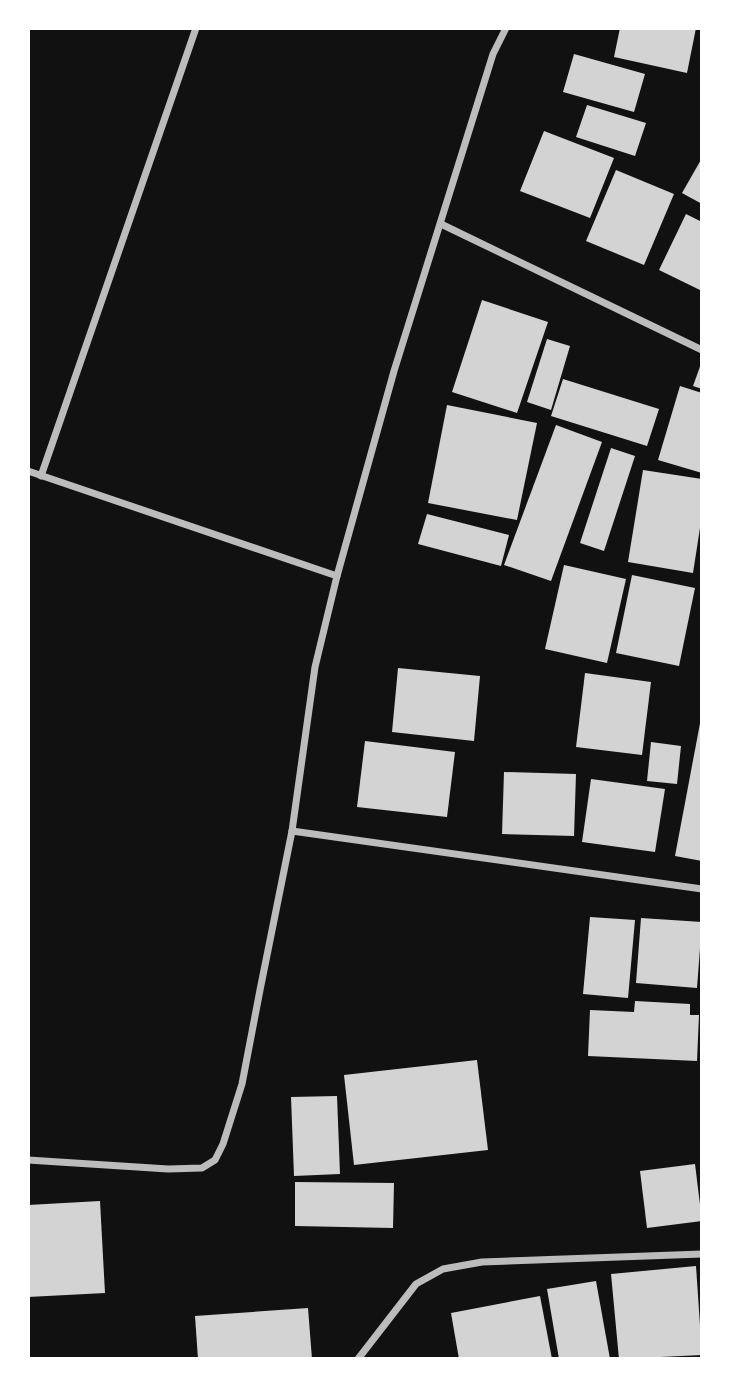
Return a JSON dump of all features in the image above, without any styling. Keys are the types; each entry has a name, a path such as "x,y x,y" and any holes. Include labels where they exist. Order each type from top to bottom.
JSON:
{"street":[{"path":"41,476 196,28"},
{"path":"28,1160 168,1169 202,1168 215,1160 223,1144 242,1084 292,831 315,667 337,576 381,414 493,54 506,28"},
{"path":"441,224 702,350"},
{"path":"28,471 337,576"},
{"path":"292,831 702,890"},
{"path":"358,1359 416,1284 443,1269 482,1262 702,1254"}],"building":[{"path":"620,28 696,28 687,73 614,57"},
{"path":"574,54 645,74 634,112 563,92"},
{"path":"587,105 646,123 635,156 576,137"},
{"path":"544,131 614,158 590,218 520,191"},
{"path":"702,158 702,204 682,193"},
{"path":"616,170 674,194 644,265 586,241"},
{"path":"686,214 702,222 702,291 659,270"},
{"path":"482,300 548,322 517,413 452,392"},
{"path":"547,339 570,346 551,410 527,402"},
{"path":"702,361 702,389 693,386"},
{"path":"563,379 659,409 647,446 551,416"},
{"path":"680,386 702,393 702,473 658,460"},
{"path":"447,405 537,423 517,520 428,503"},
{"path":"556,425 602,442 551,581 504,565"},
{"path":"611,448 635,456 604,551 580,543"},
{"path":"643,470 702,479 702,515 693,573 628,562"},
{"path":"427,514 509,535 501,566 418,544"},
{"path":"564,565 626,579 607,663 545,649"},
{"path":"632,575 695,588 679,666 616,653"},
{"path":"398,668 480,676 474,741 392,732"},
{"path":"585,673 651,682 642,755 576,747"},
{"path":"702,718 702,861 675,856"},
{"path":"365,741 455,752 447,817 357,807"},
{"path":"651,742 681,746 677,784 647,781"},
{"path":"504,772 576,774 574,836 502,834"},
{"path":"591,779 665,789 655,852 582,842"},
{"path":"590,917 635,920 628,998 583,994"},
{"path":"641,918 702,922 697,988 636,983"},
{"path":"635,1001 690,1004 690,1015 699,1015 697,1061 588,1056 590,1010 634,1012"},
{"path":"477,1060 488,1150 354,1165 344,1075"},
{"path":"337,1096 340,1174 294,1176 291,1097"},
{"path":"695,1164 702,1221 647,1228 640,1171"},
{"path":"295,1182 394,1183 393,1228 295,1226"},
{"path":"100,1201 105,1293 28,1297 28,1205"},
{"path":"696,1266 702,1355 619,1359 611,1274"},
{"path":"596,1281 610,1359 559,1359 547,1289"},
{"path":"540,1296 552,1359 459,1359 451,1313"},
{"path":"308,1308 312,1359 198,1359 195,1316"}]}
